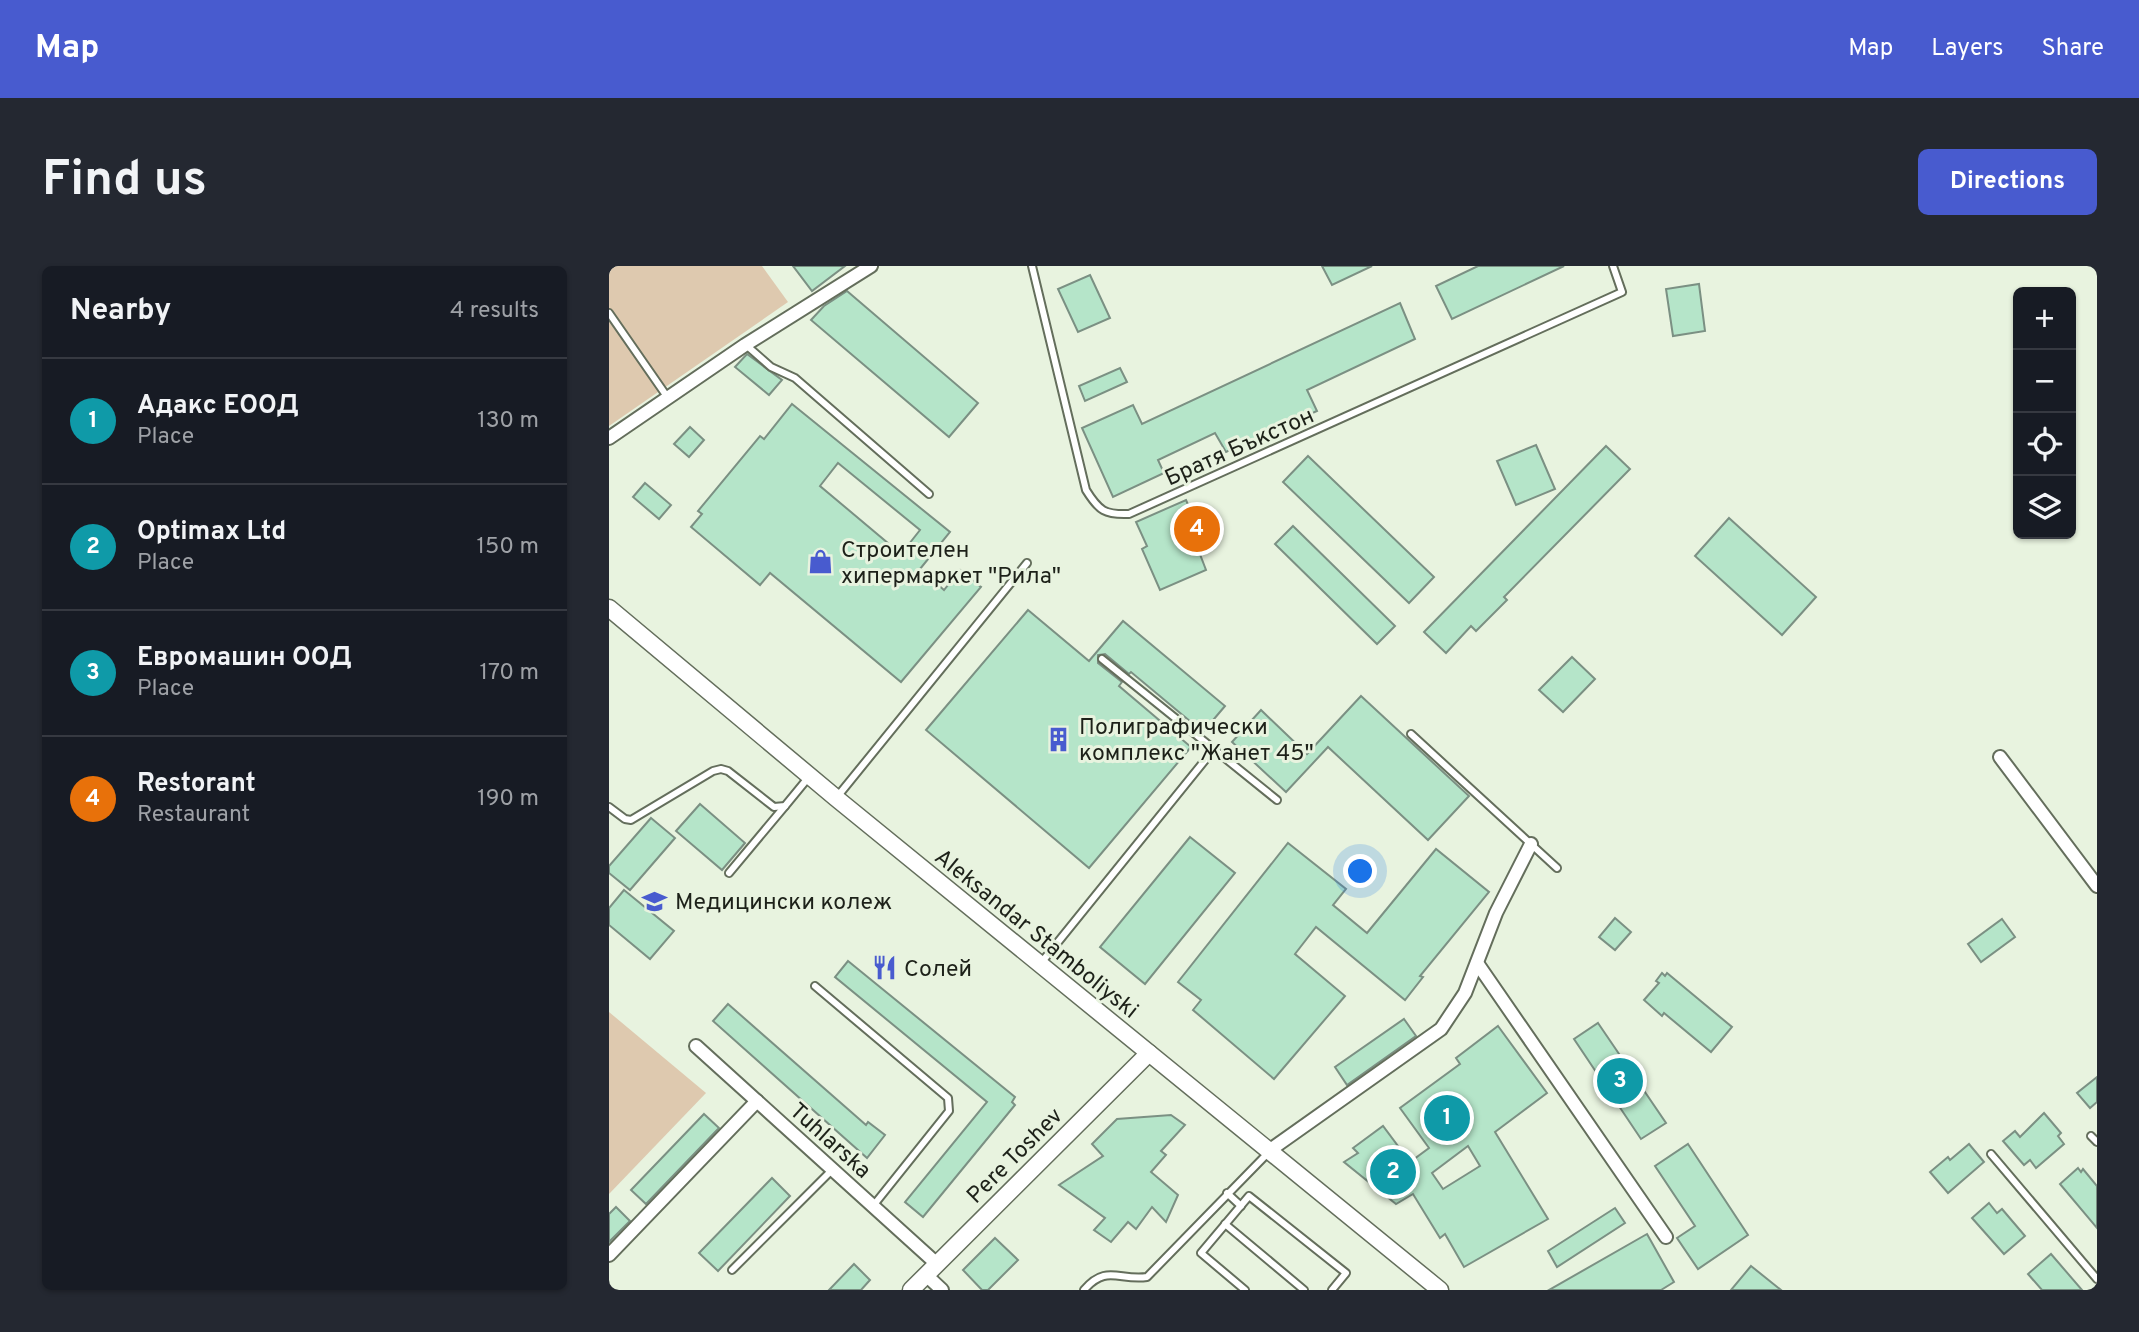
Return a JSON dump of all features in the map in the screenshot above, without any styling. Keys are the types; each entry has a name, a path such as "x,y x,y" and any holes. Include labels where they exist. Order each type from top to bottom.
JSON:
{"street":[{"path":"609,438 745,345 871,266"},
{"name":"Aleksandar Stamboliyski","path":"609,608 809,776 1270,1150 1432,1287"},
{"path":"2000,757 2097,886"},
{"path":"1270,1150 1441,1029 1465,993 1496,913 1531,844"},
{"path":"1477,963 1666,1237"},
{"name":"Tuhlarska","path":"696,1046 873,1206 932,1269 942,1290"},
{"name":"Pere Toshev","path":"911,1290 1149,1053"},
{"path":"609,1255 757,1101"}],"lane":[{"name":"Братя Бъкстон","path":"1032,266 1086,490 1097,507 1112,515 1129,514 1622,292 1613,266"},
{"path":"609,313 669,399"},
{"path":"745,345 771,367 795,377 929,494"},
{"path":"836,798 1027,563"},
{"path":"1102,659 1277,800"},
{"path":"1411,734 1557,868"},
{"path":"1040,964 1214,749"},
{"path":"609,807 625,819 631,820 713,771 721,769 728,771 774,807 785,806"},
{"path":"729,873 809,776"},
{"path":"815,986 948,1098 949,1111 873,1206"},
{"path":"2091,1136 2097,1142"},
{"path":"1084,1290 1093,1280 1104,1274 1133,1279 1147,1277 1270,1150"},
{"path":"1991,1154 2097,1279"},
{"path":"732,1269 832,1170"},
{"path":"1227,1193 1241,1206"},
{"path":"1245,1290 1201,1253 1249,1196 1346,1273 1332,1290"},
{"path":"1225,1224 1304,1290"}],"shaded area":[{"path":"609,266 762,266 788,302 609,426"},
{"path":"609,1012 706,1093 609,1194"}],"building":[{"path":"793,266 845,266 812,291"},
{"path":"1322,266 1372,266 1332,285"},
{"path":"1478,266 1564,266 1452,319 1436,286"},
{"path":"1090,275 1110,318 1078,332 1058,289"},
{"path":"1699,284 1705,331 1673,336 1666,289"},
{"path":"847,291 978,403 949,437 811,320 824,306"},
{"path":"1400,303 1415,339 1307,390 1317,411 1226,452 1215,433 1158,460 1164,473 1113,497 1082,428 1133,405 1142,424"},
{"path":"747,354 782,380 769,395 735,367"},
{"path":"1120,368 1127,382 1085,401 1079,386"},
{"name":"Строителен хипермаркет \"Рила\"","path":"792,404 950,532 920,569 944,590 960,570 981,587 901,682 770,573 760,585 691,527 702,514 698,511 760,436 764,439","holes":["838,463 920,530 901,554 820,486"]},
{"path":"690,427 704,440 689,457 674,444"},
{"path":"1536,445 1555,489 1516,505 1497,461"},
{"path":"1606,446 1630,469 1504,597 1507,600 1476,631 1471,626 1446,653 1424,632"},
{"path":"1308,456 1434,577 1409,603 1283,482"},
{"path":"645,483 671,505 659,519 633,497"},
{"path":"1186,500 1196,523 1198,522 1204,533 1193,536 1206,570 1160,590 1142,549 1147,546 1136,522"},
{"path":"1729,518 1816,597 1782,635 1695,556"},
{"path":"1293,526 1395,626 1377,644 1275,544"},
{"name":"Полиграфически комплекс \"Жанет 45\"","path":"1028,610 1089,661 1123,621 1225,706 1203,732 1131,672 1129,674 1105,654 1098,655 1098,663 1122,682 1119,686 1191,747 1089,868 926,730"},
{"path":"1572,657 1595,679 1563,712 1539,690"},
{"path":"1361,696 1469,796 1428,840 1328,747 1286,792 1232,742 1261,710 1307,754"},
{"path":"700,804 745,843 722,870 676,831"},
{"path":"651,818 675,838 630,890 609,873 609,866"},
{"path":"1190,837 1235,873 1145,984 1100,947"},
{"path":"1288,843 1346,889 1333,905 1367,933 1436,849 1489,892 1420,976 1423,977 1405,1000 1316,927 1295,954 1345,996 1274,1079 1193,1010 1201,1000 1178,982"},
{"path":"624,890 674,931 650,959 609,925 609,908"},
{"path":"1615,918 1631,932 1615,950 1599,937"},
{"path":"2002,919 2015,937 1981,962 1968,944"},
{"path":"848,961 1015,1097 1012,1102 1015,1105 923,1217 905,1202 987,1102 835,977"},
{"path":"1662,973 1665,976 1667,973 1732,1027 1711,1052 1644,1000 1659,983 1656,981"},
{"path":"728,1004 866,1125 868,1122 885,1135 867,1158 713,1021"},
{"path":"1404,1019 1416,1036 1347,1085 1335,1067"},
{"path":"1598,1023 1666,1123 1641,1139 1574,1039"},
{"path":"1498,1026 1547,1093 1495,1132 1548,1219 1464,1267 1445,1234 1440,1238 1413,1194 1396,1204 1344,1162 1358,1153 1353,1148 1383,1126 1410,1162 1429,1148 1400,1108 1460,1064 1456,1058","holes":["1468,1146 1480,1166 1443,1189 1432,1173"]},
{"path":"2097,1077 2097,1102 2090,1108 2077,1093"},
{"path":"2044,1113 2061,1133 2058,1136 2064,1144 2036,1168 2030,1160 2024,1165 2003,1141 2015,1131 2020,1137"},
{"path":"704,1114 719,1128 646,1204 631,1190"},
{"path":"1171,1115 1185,1125 1161,1151 1166,1155 1151,1172 1178,1195 1166,1222 1152,1207 1136,1229 1128,1222 1111,1242 1094,1230 1105,1218 1059,1185 1103,1156 1092,1144 1117,1119"},
{"path":"1688,1144 1748,1235 1698,1269 1677,1238 1695,1226 1655,1166"},
{"path":"1969,1144 1984,1162 1948,1193 1930,1172"},
{"path":"2078,1168 2081,1172 2083,1169 2097,1186 2097,1228 2060,1184"},
{"path":"772,1178 790,1196 718,1271 699,1253"},
{"path":"1989,1203 1997,1213 2002,1209 2025,1236 2004,1254 1972,1218"},
{"path":"616,1207 630,1221 609,1242 609,1214"},
{"path":"1615,1208 1625,1223 1557,1267 1548,1251"},
{"path":"1647,1234 1674,1282 1661,1290 1549,1290"},
{"path":"995,1238 1018,1260 988,1290 982,1290 963,1270"},
{"path":"2051,1254 2082,1290 2042,1290 2028,1274"},
{"path":"854,1264 870,1280 861,1290 829,1290"},
{"path":"1751,1266 1781,1290 1731,1290"}],"place":[{"name":"Restorant","path":"1197,529"},
{"name":"Строителен хипермаркет \"Рила\"","path":"821,562"},
{"name":"Полиграфически комплекс \"Жанет 45\"","path":"1059,739"},
{"name":"Медицински колеж","path":"655,901"},
{"name":"Солей","path":"884,968"},
{"name":"Евромашин ООД","path":"1620,1081"},
{"name":"Адакс ЕООД","path":"1447,1118"},
{"name":"Optimax Ltd","path":"1393,1172"}]}
